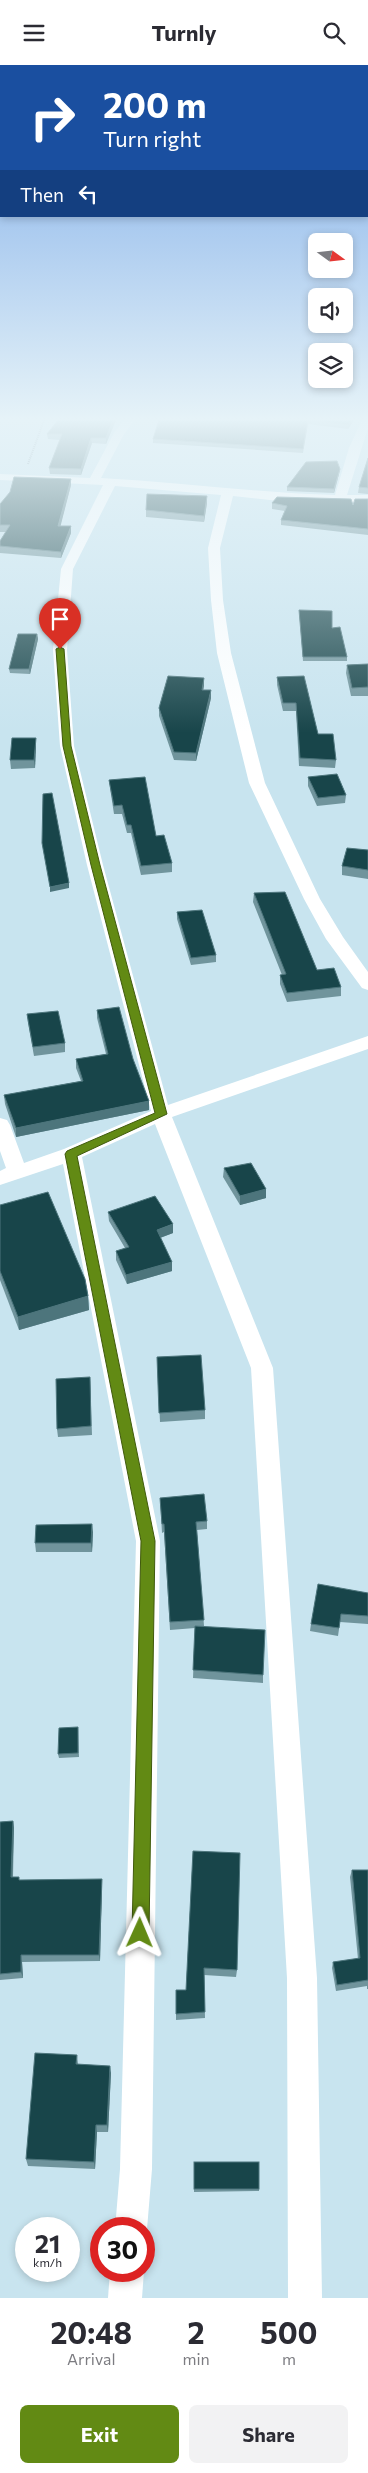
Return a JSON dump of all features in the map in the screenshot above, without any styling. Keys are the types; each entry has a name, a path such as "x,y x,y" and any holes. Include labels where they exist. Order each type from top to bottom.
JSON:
{"street":[{"path":"88,524 67,569 60,649 67,746 95,865 161,1114 262,1368 302,1978 305,2298"},
{"path":"220,524 214,548 217,600 224,653 257,783 312,899 335,939 368,984"},
{"path":"0,1125 9,1176 71,1154 161,1114 368,1041"},
{"path":"71,1154 148,1541 136,2169 132,2217"},
{"path":"125,2298 126,2282"}],"building":[{"path":"58,524 58,526 71,526 61,552 0,546 0,541 10,525 0,525"},
{"path":"322,524 368,524 368,529"},
{"path":"299,610 332,611 332,628 340,627 347,657 303,657"},
{"path":"18,634 37,634 29,669 9,669"},
{"path":"368,664 368,687 352,688 347,665"},
{"path":"168,676 204,678 202,690 211,690 196,753 174,752 159,708"},
{"path":"304,676 318,734 333,734 336,760 300,758 296,703 283,703 277,677"},
{"path":"12,738 36,738 34,760 10,760"},
{"path":"337,774 346,795 318,798 308,777"},
{"path":"145,777 156,836 164,835 172,863 141,866 131,825 127,825 122,805 114,806 109,780"},
{"path":"52,793 69,883 50,887 42,843 43,794"},
{"path":"347,848 368,850 368,870 342,866"},
{"path":"285,892 317,970 334,968 341,987 287,993 280,975 286,974 254,893"},
{"path":"202,910 216,955 191,958 177,912"},
{"path":"119,1007 133,1059 149,1101 16,1128 4,1095 83,1081 76,1059 108,1054 97,1010"},
{"path":"58,1011 65,1043 33,1047 27,1014"},
{"path":"251,1163 266,1189 240,1196 224,1168"},
{"path":"48,1192 85,1279 88,1296 18,1317 0,1271 0,1205"},
{"path":"155,1196 173,1224 157,1230 172,1262 126,1275 116,1251 129,1247 108,1212"},
{"path":"201,1355 205,1410 159,1413 157,1357"},
{"path":"90,1377 91,1426 57,1429 56,1379"},
{"path":"204,1494 207,1521 196,1522 204,1620 170,1622 164,1524 162,1524 160,1498"},
{"path":"92,1524 91,1543 35,1543 36,1525"},
{"path":"318,1584 368,1593 368,1616 341,1614 339,1628 311,1624"},
{"path":"195,1626 265,1630 263,1675 193,1670"},
{"path":"78,1727 78,1753 58,1754 59,1728"},
{"path":"13,1821 11,1877 19,1877 19,1880 102,1879 99,1955 21,1955 21,1972 0,1974 0,1822"},
{"path":"193,1851 240,1853 237,1970 204,1968 205,2012 176,2014 176,1990 186,1990"},
{"path":"352,1870 368,1870 368,1980 337,1985 333,1962 360,1958"},
{"path":"35,2053 77,2055 76,2064 110,2066 107,2125 96,2125 94,2162 26,2159"},
{"path":"194,2162 259,2162 259,2189 194,2189"}],"route":[{"path":"60,649 67,746 95,865 161,1114 118,1135 71,1154 148,1541 140,1933"}]}
